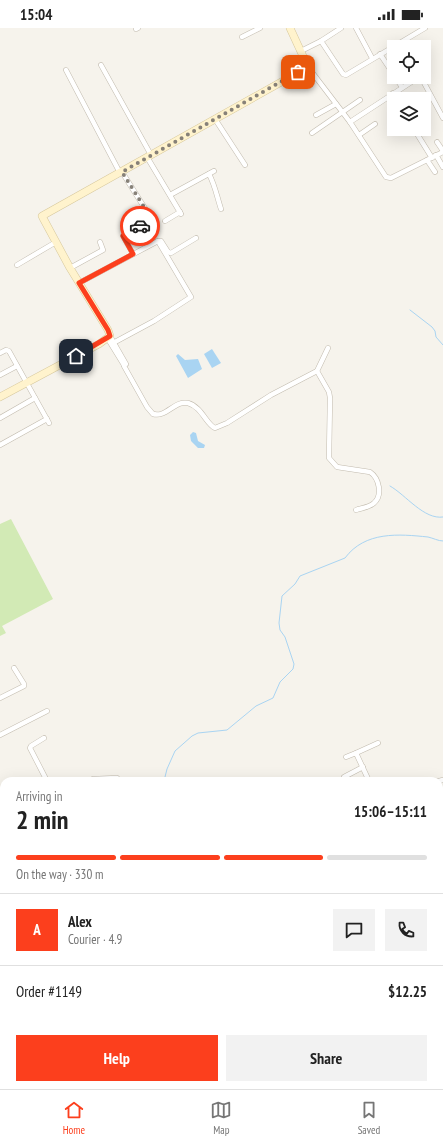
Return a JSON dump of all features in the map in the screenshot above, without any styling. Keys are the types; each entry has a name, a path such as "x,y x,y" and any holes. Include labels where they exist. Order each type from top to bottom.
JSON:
{"street":[{"path":"242,37 260,28"},
{"path":"290,28 308,67 350,122 386,177 388,178 443,152 437,142"},
{"path":"301,51 321,41 341,28"},
{"path":"356,28 372,58"},
{"path":"321,41 344,75 425,28"},
{"path":"380,54 387,64"},
{"path":"101,65 180,213 165,221"},
{"path":"308,67 42,216 42,218 70,268 108,330 111,339 147,407 153,414 160,415 186,402 196,407 205,416 213,428 215,428 227,423 266,398 317,371 328,348"},
{"path":"66,70 121,172 151,218 149,221 123,236 133,254"},
{"path":"394,92 419,77 443,118"},
{"path":"350,122 387,97"},
{"path":"312,133 360,100"},
{"path":"316,115 336,104"},
{"path":"215,119 245,165"},
{"path":"359,135 375,124"},
{"path":"418,136 432,158 443,167"},
{"path":"432,158 435,172"},
{"path":"170,195 214,171"},
{"path":"209,174 215,185 221,209"},
{"path":"158,241 161,241 168,252 171,253 196,238"},
{"path":"79,283 158,241"},
{"path":"0,397 26,382 111,339 154,321 191,297 158,241"},
{"path":"17,265 56,242"},
{"path":"70,268 104,250 100,242"},
{"path":"111,339 125,365"},
{"path":"0,353 8,350 48,421 0,445"},
{"path":"0,375 17,366"},
{"path":"317,371 329,392 330,398 329,458 336,467 370,472 374,475 379,486 379,496 375,503 368,507 356,510"},
{"path":"0,418 35,398"},
{"path":"0,698 24,686 14,668"},
{"path":"0,735 47,711"},
{"path":"44,738 30,748 44,777"},
{"path":"346,757 378,743"},
{"path":"356,753 367,777"},
{"path":"344,777 362,767"}],"green space":[{"path":"11,519 53,599 2,626 6,633 0,636 0,524"}],"water":[{"path":"212,349 221,363 212,368 204,354"},
{"path":"178,354 185,360 198,359 202,369 188,378 176,356"},
{"path":"193,432 196,433 198,441 205,445 204,448 198,448 191,441 190,435"}],"waterway":[{"path":"410,310 432,327 435,331 436,337 443,345"},
{"path":"390,486 422,511 429,515 443,517"},
{"path":"165,777 175,751 192,736 198,733 227,730 256,706 273,698 280,682 293,669 294,664 285,637 280,630 279,623 282,596 295,584 300,576 345,558 353,549 362,543 383,536 406,535 428,537 443,541"}],"way so far":[{"path":"140,226 149,221 151,218 122,172 298,72"}],"route":[{"path":"76,356 108,339 110,336 108,330 79,283 133,254 123,236 140,226"}]}
